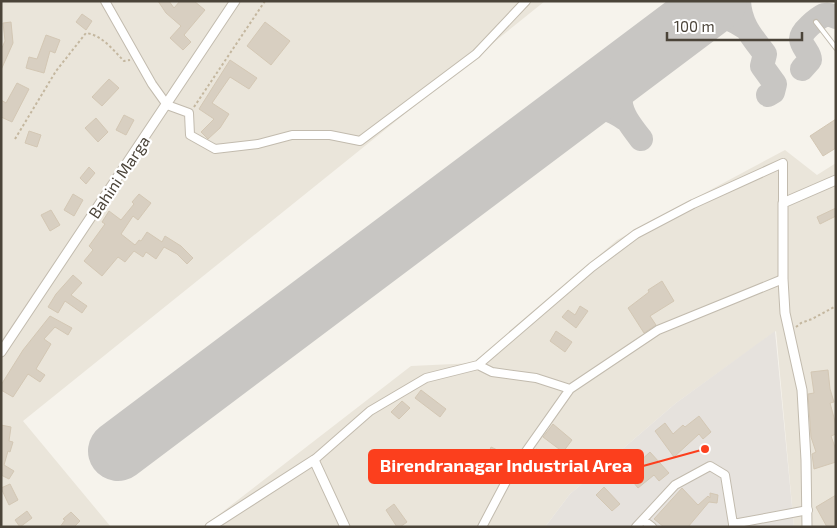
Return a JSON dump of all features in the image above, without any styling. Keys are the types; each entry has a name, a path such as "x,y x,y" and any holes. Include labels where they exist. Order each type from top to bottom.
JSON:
{"street":[{"path":"105,1 152,84 167,105 189,113 190,135 215,150 258,144 292,135 330,135 360,141 476,54 526,1"},
{"name":"Bahini Marga","path":"1,352 235,1"},
{"path":"210,527 314,460 370,411 426,378 478,365 592,267 636,234 693,204 783,164 783,279 785,313 802,390 808,510 807,527"},
{"path":"783,203 836,180"},
{"path":"482,527 510,474 570,389 658,330 783,279"},
{"path":"478,365 492,372 536,378 570,389"},
{"path":"314,460 344,527"},
{"path":"636,527 675,485 710,466 725,475 733,525 808,510"},
{"path":"643,520 652,527"}],"lane":[{"path":"816,22 836,48"}],"path":[{"path":"189,113 265,1"},
{"path":"15,139 56,72 86,33 94,34 124,62 138,59"},
{"path":"789,333 800,323 812,319 836,306"}],"shaded area":[{"path":"1,1 545,1 23,421 111,527 1,527"},
{"path":"785,150 817,175 836,163 836,527 794,527 776,331 676,403 570,494 545,527 203,527 411,366 475,363 617,240"},
{"path":"775,331 794,527 545,527 570,494 676,403"}],"building":[{"path":"158,1 169,1 174,8 180,1 194,1 205,10 184,35 191,42 183,50 170,38 181,26 166,13"},
{"path":"82,14 92,21 86,30 76,22"},
{"path":"11,22 13,43 1,70 1,50 5,41 3,23"},
{"path":"265,22 290,41 271,65 247,46"},
{"path":"46,35 60,40 55,53 50,51 44,73 26,68 29,57 37,59"},
{"path":"230,60 257,78 249,89 230,77 212,103 229,114 220,128 208,139 201,132 214,119 199,109"},
{"path":"109,79 119,88 102,106 92,97"},
{"path":"17,83 29,89 12,122 1,117 1,100 6,103"},
{"path":"124,115 134,120 126,135 116,130"},
{"path":"96,118 108,132 98,142 85,128"},
{"path":"836,119 836,148 823,156 810,136"},
{"path":"29,131 41,135 37,147 25,143"},
{"path":"89,167 95,173 86,184 80,178"},
{"path":"73,194 83,200 74,216 64,210"},
{"path":"139,194 151,203 138,220 133,216 121,234 135,245 139,240 141,241 147,232 162,242 165,236 181,246 193,258 187,264 177,254 164,247 156,259 146,252 143,257 134,251 125,262 118,257 102,276 84,261 93,250 89,246 105,224 102,222 109,211 121,220 134,204 132,202"},
{"path":"836,208 836,216 820,224 817,217"},
{"path":"51,210 60,225 50,231 41,215"},
{"path":"73,275 82,283 71,295 87,306 82,313 65,301 58,313 48,307 56,294"},
{"path":"662,281 674,301 650,316 656,325 644,333 628,308 649,292 648,290"},
{"path":"580,306 588,311 576,328 562,317 568,310 575,315"},
{"path":"50,316 72,328 68,335 55,327 44,339 51,344 36,369 45,375 40,382 28,374 13,397 1,390 1,385 23,350"},
{"path":"556,331 572,342 565,352 550,341"},
{"path":"828,370 830,389 834,402 830,403 836,425 836,434 831,436 836,450 836,462 814,469 812,454 816,452 811,437 808,394 814,393 811,372"},
{"path":"421,390 446,409 440,417 415,398"},
{"path":"402,401 410,408 399,419 391,412"},
{"path":"699,416 711,432 703,439 699,434 674,457 655,431 665,423 673,434 683,425 685,427"},
{"path":"553,424 572,440 563,452 543,437"},
{"path":"1,425 11,427 9,441 13,442 4,465 14,471 9,479 1,475"},
{"path":"491,447 510,456 497,481 469,469 475,456 486,461"},
{"path":"536,449 561,464 555,474 530,459"},
{"path":"650,452 669,473 659,481 654,475 638,488 616,461 624,454 632,464 637,460 639,462"},
{"path":"10,484 18,500 9,505 1,488"},
{"path":"604,487 620,504 612,511 596,495"},
{"path":"682,488 698,505 708,496 710,498 710,493 718,495 717,503 709,502 688,527 664,527 654,519"},
{"path":"836,495 836,524 833,527 827,527 816,507"},
{"path":"394,504 407,522 400,527 397,527 386,510"},
{"path":"27,511 32,518 20,527 15,520"},
{"path":"71,512 80,521 74,527 60,527 65,520 63,519"}],"taxiway":[{"path":"739,1 744,23 765,54 762,66 775,84 773,92 768,95"},
{"path":"802,69 810,60 801,36 806,29 824,15 836,17"},
{"path":"691,20 719,16 730,19 744,27"},
{"path":"633,64 623,87 621,103 627,119 641,139"},
{"path":"576,107 602,108 625,119"}],"runway":[{"path":"118,451 717,1"}],"place":[{"name":"Birendranagar Industrial Area","path":"705,449"}]}
